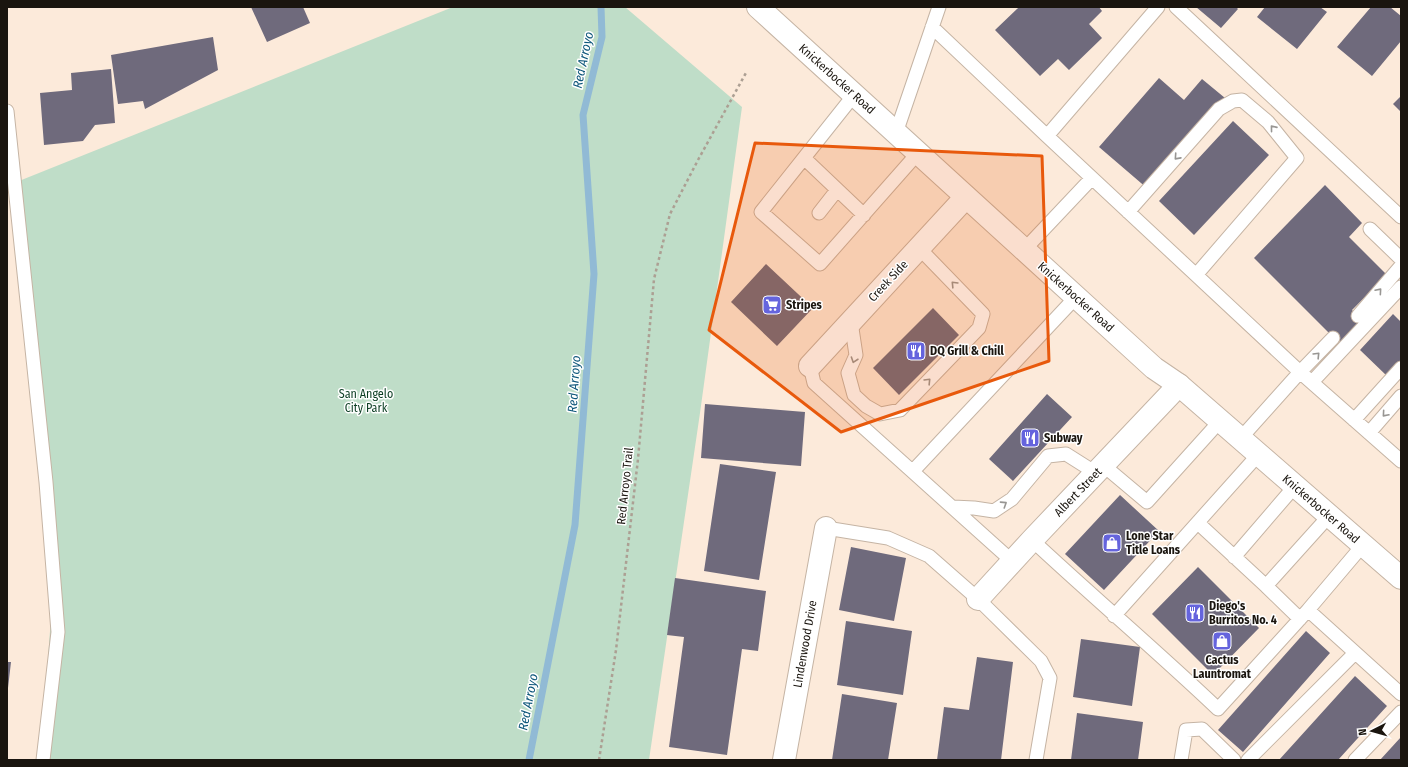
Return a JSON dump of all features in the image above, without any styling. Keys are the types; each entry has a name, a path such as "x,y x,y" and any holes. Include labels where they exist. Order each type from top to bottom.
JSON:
{"main road":[{"name":"Knickerbocker Road","path":"758,7 1154,368 1178,385 1401,578"},
{"name":"Creek Side","path":"810,366 966,197"},
{"name":"Albert Street","path":"978,599 1178,385"},
{"name":"Lindenwood Drive","path":"784,760 826,528"}],"lane":[{"path":"896,133 939,7"},
{"path":"1047,136 1158,7"},
{"path":"1176,7 1401,217"},
{"path":"932,28 1300,372 1401,461"},
{"path":"854,95 761,212 797,237 820,264 918,153"},
{"path":"1128,212 1219,109 1233,101 1242,100 1268,122 1297,158 1196,275"},
{"path":"7,111 46,482 58,632 43,760"},
{"path":"804,158 864,215"},
{"path":"1024,250 1092,178"},
{"path":"819,213 837,190"},
{"path":"1370,229 1401,259"},
{"path":"851,322 856,355 848,373 854,395 866,406 880,414 900,410 979,328 983,314 919,248"},
{"path":"1358,316 1401,266"},
{"path":"1312,382 1401,287"},
{"path":"913,471 1076,297"},
{"path":"1240,439 1300,372 1333,338"},
{"path":"810,366 814,383 1012,561"},
{"path":"1354,420 1401,368"},
{"path":"1370,433 1401,396"},
{"path":"953,507 994,511 1012,499 1048,456 1066,454 1100,469 1147,502 1220,421"},
{"path":"1114,616 1258,455"},
{"path":"1234,557 1295,486"},
{"path":"1266,586 1329,516"},
{"path":"1198,523 1266,586 1355,653 1401,694"},
{"path":"826,528 888,538 929,556 978,599 1041,661 1050,678 1036,760"},
{"path":"1032,540 1114,616 1164,658 1218,709 1304,615 1363,545"},
{"path":"1248,760 1355,653"},
{"path":"1355,760 1401,712"},
{"path":"1181,760 1186,730 1202,729 1234,760"}],"path":[{"name":"Red Arroyo Trail","path":"599,760 616,650 634,490 654,279 670,214 747,71"}],"highlighted area":[{"path":"755,143 1042,156 1049,361 841,432 709,330"}],"green space":[{"name":"San Angelo City Park","path":"453,7 625,7 742,107 700,413 649,760 37,760 43,726 52,604 9,185"}],"building":[{"path":"251,7 303,7 310,23 267,42"},
{"path":"1019,7 1099,7 1102,11 1089,24 1102,38 1069,70 1058,59 1040,76 995,30"},
{"path":"1196,7 1236,7 1238,9 1221,28"},
{"path":"1265,7 1320,7 1327,12 1297,49 1257,17"},
{"path":"1371,7 1390,7 1401,16 1401,41 1372,76 1337,47"},
{"path":"213,37 218,70 145,109 143,101 118,104 111,55"},
{"path":"111,69 115,123 95,125 83,141 44,145 40,93 72,90 71,73"},
{"path":"1159,78 1184,100 1202,79 1225,98 1148,189 1099,147"},
{"path":"1401,96 1401,112 1393,104"},
{"path":"1233,121 1269,155 1194,235 1159,201"},
{"path":"1325,185 1362,223 1349,237 1387,275 1352,310 1362,320 1339,343 1254,258"},
{"name":"Stripes","path":"766,264 813,308 777,346 731,302"},
{"name":"DQ Grill & Chill","path":"933,308 959,335 899,395 873,368"},
{"path":"1393,314 1401,322 1401,361 1387,376 1360,350"},
{"name":"Subway","path":"1047,394 1072,417 1013,481 989,459"},
{"path":"705,404 805,412 801,466 701,458"},
{"path":"720,464 776,472 759,580 704,571"},
{"name":"Lone Star Title Loans","path":"1120,495 1159,531 1104,590 1065,554"},
{"path":"851,547 906,558 894,621 839,610"},
{"path":"1198,567 1259,628 1213,675 1152,614"},
{"path":"675,578 766,591 758,651 742,649 727,755 669,747 684,637 667,635"},
{"path":"846,621 912,631 903,695 837,685"},
{"path":"1306,631 1330,653 1243,752 1218,730"},
{"path":"1081,639 1140,647 1132,706 1073,697"},
{"path":"977,657 1013,662 1001,760 937,760 944,707 969,710"},
{"path":"7,662 11,662 8,688 7,688"},
{"path":"1355,676 1387,706 1338,760 1279,760"},
{"path":"842,694 897,703 888,760 832,760"},
{"path":"1077,713 1143,722 1138,760 1071,760"},
{"path":"1401,737 1401,760 1380,760"}],"waterway":[{"name":"Red Arroyo","path":"529,760 575,525 594,274 583,115 602,37 601,7"}],"place":[{"name":"Stripes","path":"772,305"},
{"name":"DQ Grill & Chill","path":"916,351"},
{"name":"Subway","path":"1030,438"},
{"name":"Lone Star Title Loans","path":"1112,543"},
{"name":"Diego's Burritos No. 4","path":"1195,613"},
{"name":"Cactus Launtromat","path":"1222,641"}]}
